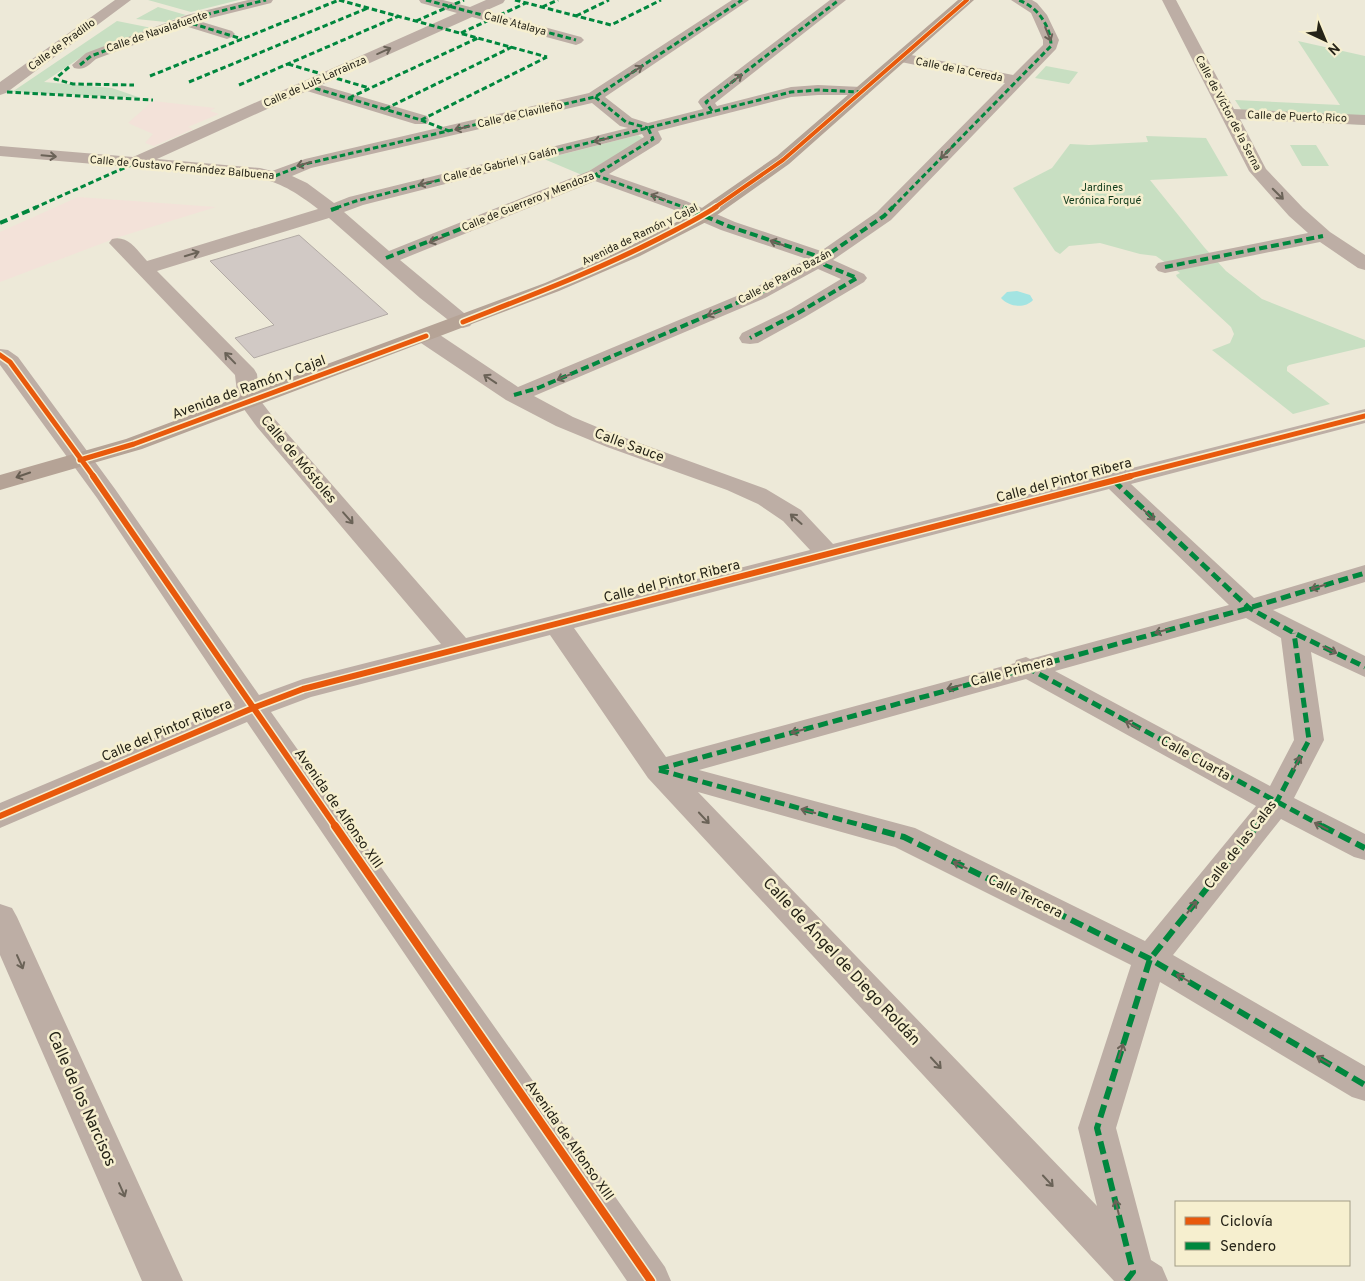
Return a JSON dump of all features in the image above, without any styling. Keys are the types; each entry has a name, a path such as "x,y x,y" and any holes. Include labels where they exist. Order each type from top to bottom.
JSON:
{"main road":[{"name":"Avenida de Ramón y Cajal","path":"0,483 41,468 80,460 134,444 464,322 633,252 703,216 783,160 967,0"},
{"name":"Avenida de Ramón y Cajal","path":"0,503 51,480 80,460"}],"street":[{"name":"Calle de Pradillo","path":"0,90 124,0"},
{"name":"Calle de Navalafuente","path":"80,65 91,56 184,21 266,0"},
{"name":"Calle Atalaya","path":"426,0 576,40"},
{"name":"Calle de Luis Larrainza","path":"133,164 498,0"},
{"name":"Calle de Clavileño","path":"275,176 304,164 595,97 742,0"},
{"path":"712,111 706,102 839,0"},
{"name":"Calle de Pardo Bazán","path":"514,395 538,388 758,294 823,258 884,216 1051,46 1051,40 1037,8 1028,2 1018,0"},
{"name":"Calle de Víctor de la Serna","path":"1169,0 1258,171 1296,212 1323,236 1365,264"},
{"path":"184,21 227,34"},
{"name":"Calle de la Cereda","path":"901,58 1018,81"},
{"path":"307,86 421,120"},
{"name":"Calle de Gabriel y Galán","path":"145,268 356,201 712,111 791,92 818,90 861,92"},
{"path":"595,97 626,122 648,128"},
{"name":"Calle de Puerto Rico","path":"1229,114 1365,120"},
{"name":"Calle de Guerrero y Mendoza","path":"386,258 413,249 595,175 653,139 648,128"},
{"name":"Calle de Gustavo Fernández Balbuena","path":"0,151 275,176 301,187 331,210 427,294 464,322"},
{"path":"595,175 679,205 703,216 823,258 825,265 857,278 798,313 750,338"},
{"path":"1165,267 1323,236"},
{"path":"119,243 246,374 249,401"},
{"name":"Calle Sauce","path":"426,336 514,395 587,432 732,483 766,498 802,525 828,555"},
{"name":"Avenida de Alfonso XIII","path":"0,355 10,362 202,632 651,1281"},
{"name":"Calle de Móstoles","path":"249,401 461,650"},
{"name":"Calle del Pintor Ribera","path":"0,816 253,708 303,689 461,650 1365,416"},
{"path":"1114,481 1249,608 1294,633 1365,667"},
{"name":"Calle Primera","path":"659,770 1026,667 1249,608 1365,573"},
{"name":"Calle de Ángel de Diego Roldán","path":"557,624 659,770 1136,1278"},
{"name":"Calle de las Calas","path":"1136,1278 1097,1128 1150,959 1276,803 1309,740 1294,633"},
{"name":"Calle Cuarta","path":"1026,667 1276,803 1365,848"},
{"name":"Calle Tercera","path":"659,770 904,838 1150,959 1365,1085"},
{"name":"Calle de los Narcisos","path":"0,917 163,1281"}],"shaded area":[{"path":"153,101 215,108 210,111 219,114 188,127 193,129 154,146 145,143 153,134 128,123"},
{"path":"78,197 216,207 119,237 0,282 0,232"}],"green space":[{"path":"148,0 239,0 191,12"},
{"path":"158,7 186,15 166,22 136,19"},
{"path":"117,21 152,28 83,56 44,82 112,88 141,98 12,92"},
{"path":"1298,41 1365,56 1365,125 1246,117 1235,100 1340,105"},
{"path":"1046,66 1078,72 1069,84 1035,78"},
{"path":"638,135 644,139 582,175 544,159"},
{"name":"Jardines Verónica Forqué","path":"1146,136 1206,138 1228,176 1150,180 1204,247 1226,271 1262,299 1365,340 1365,347 1287,367 1287,371 1330,404 1293,414 1212,350 1230,343 1234,334 1231,327 1177,277 1176,275 1180,273 1156,256 1140,254 1100,243 1069,246 1060,254 1055,251 1013,188 1052,168 1070,144 1148,142"},
{"path":"1290,145 1316,145 1329,166 1302,166"}],"water":[{"path":"1017,291 1030,295 1033,300 1026,305 1017,306 1001,298 1007,292"}],"building":[{"path":"299,235 388,314 254,358 235,338 274,325 210,261"}],"marked path":[{"path":"80,65 91,56 192,18 266,0"},
{"path":"339,0 547,57"},
{"path":"150,76 339,0"},
{"path":"426,0 576,40"},
{"path":"416,21 464,0"},
{"path":"515,0 611,25 661,0"},
{"path":"542,7 558,0"},
{"path":"576,16 609,0"},
{"path":"275,176 305,164 595,97 742,0"},
{"path":"712,111 706,102 839,0"},
{"path":"514,395 538,388 758,294 823,258 884,216 1051,46 1051,40 1040,15 1032,6 1018,0"},
{"path":"461,33 526,3"},
{"path":"189,82 368,8"},
{"path":"239,85 399,16"},
{"path":"184,21 242,39"},
{"path":"349,98 478,38"},
{"path":"385,109 512,47"},
{"path":"421,120 547,57"},
{"path":"288,64 369,88"},
{"path":"69,67 55,79 73,84 134,85"},
{"path":"307,86 421,120 449,131"},
{"path":"331,210 356,201 791,92 818,90 861,92"},
{"path":"7,92 153,100"},
{"path":"595,97 626,122 648,128"},
{"path":"386,258 413,249 595,175 653,139 648,128"},
{"path":"0,223 133,164"},
{"path":"595,175 679,205 728,226 823,258 825,265 857,278 798,313 750,338"},
{"path":"1165,267 1323,236"},
{"path":"1114,481 1249,608 1294,633 1365,667"},
{"path":"659,769 1249,608 1365,573"},
{"path":"1126,1281 1133,1272 1097,1128 1150,959 1276,803 1309,740 1294,633"},
{"path":"1026,667 1276,803 1365,848"},
{"path":"659,770 904,837 1150,959 1365,1085"}],"cycle path":[{"path":"463,322 552,287 633,252 703,216 783,160 967,0"},
{"path":"80,460 134,444 426,336"},
{"path":"0,355 10,362 106,494 651,1281"},
{"path":"0,816 253,708 303,689 1365,416"}]}
